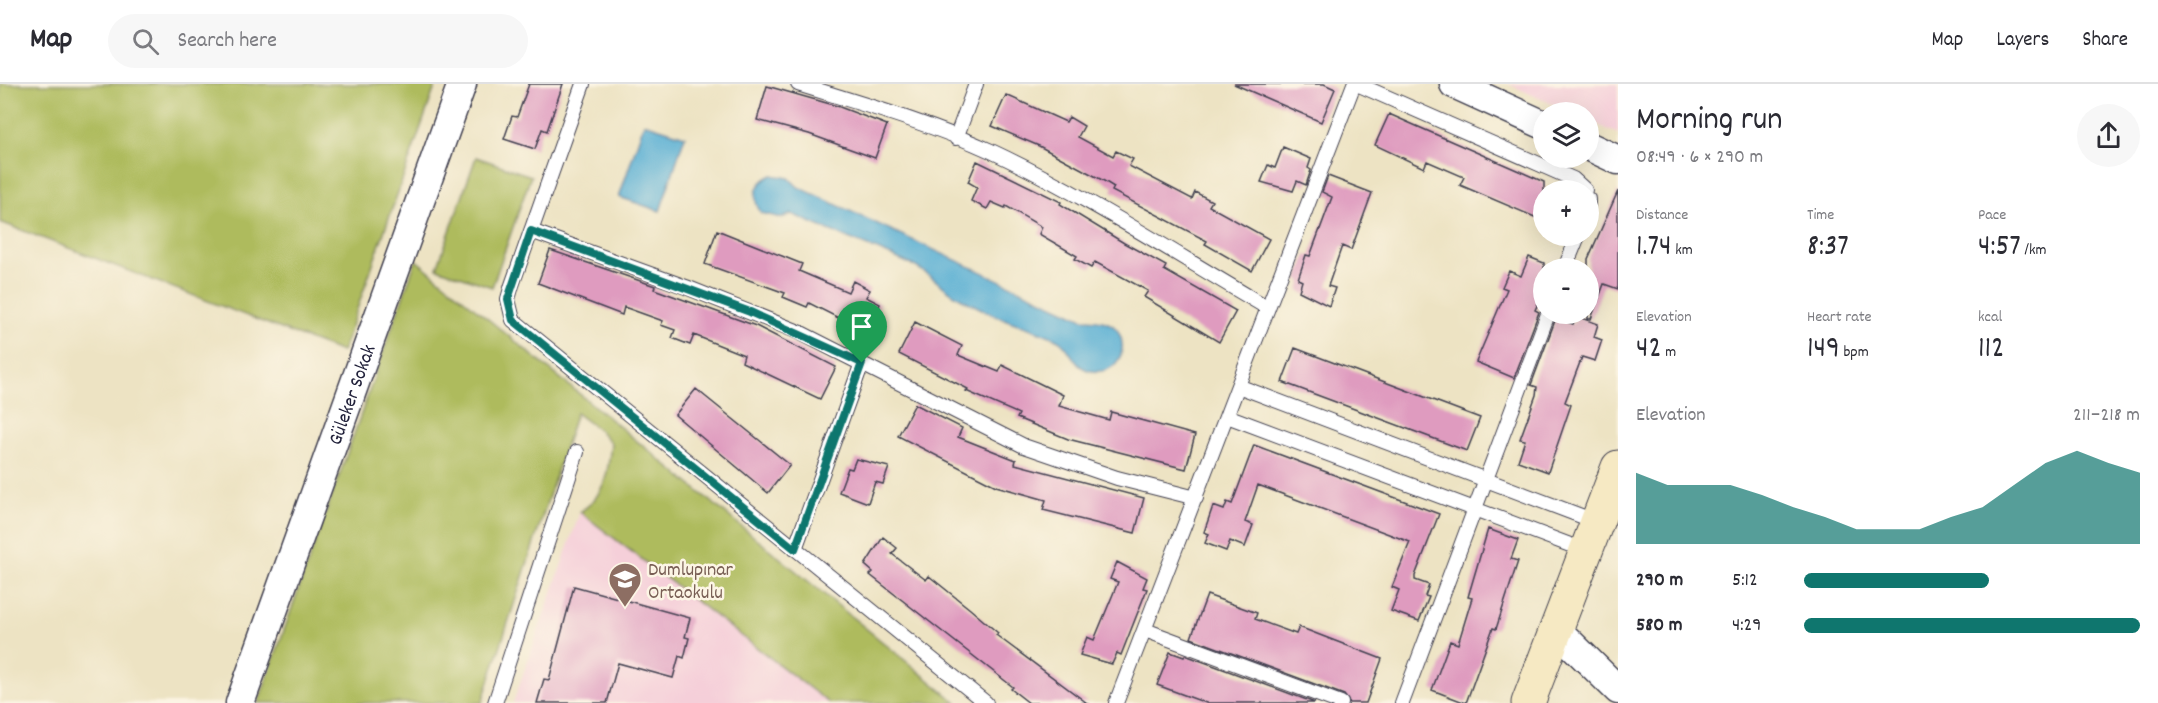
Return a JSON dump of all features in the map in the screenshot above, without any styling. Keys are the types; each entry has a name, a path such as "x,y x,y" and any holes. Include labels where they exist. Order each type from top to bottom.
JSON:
{"street":[{"name":"Güleker Sokak","path":"240,703 462,84"},
{"path":"1454,84 1533,120"},
{"path":"1599,151 1618,160"},
{"path":"1528,703 1616,477"},
{"path":"1556,629 1618,690"}],"lane":[{"path":"583,84 508,299 513,320 986,703"},
{"path":"798,84 871,106 989,150 1055,184 1268,308"},
{"path":"956,138 976,84"},
{"path":"1116,703 1355,84 1574,180"},
{"path":"531,231 750,312 862,363 1024,446 1117,478 1196,498"},
{"path":"1402,703 1544,324"},
{"path":"795,549 862,363"},
{"path":"1238,386 1486,480 1591,537"},
{"path":"1227,416 1475,509 1591,537"},
{"path":"495,703 577,452"},
{"path":"1145,630 1341,703"}],"shaded area":[{"path":"1508,84 1618,84 1618,134 1599,125 1599,102 1548,102"},
{"name":"Dumlupınar Ortaokulu","path":"580,512 829,703 513,703"}],"green space":[{"path":"0,84 436,84 342,352 0,222"},
{"path":"476,157 531,176 492,287 437,268"},
{"path":"416,260 957,703 829,703 580,512 595,498 604,482 611,443 599,430 576,413 482,703 258,703"}],"water":[{"path":"644,123 685,136 660,211 619,197"},
{"path":"772,175 789,178 798,187 1083,319 1098,320 1113,325 1122,340 1118,361 1113,366 1100,371 1086,369 1077,363 1060,341 969,303 914,266 792,214 782,218 761,213 756,201 756,191 766,178"}],"building":[{"path":"529,84 563,84 547,131 542,129 535,149 504,139 512,116 517,117"},
{"path":"1234,84 1324,84 1335,89 1321,122"},
{"path":"767,86 837,106 887,125 875,158 809,134 757,120"},
{"path":"1006,95 1066,122 1069,117 1084,126 1078,137 1113,156 1116,151 1133,159 1129,166 1192,199 1195,192 1212,201 1209,206 1269,239 1252,271 1205,244 1207,241 1112,191 1114,187 1104,181 1039,146 992,126"},
{"path":"1389,114 1539,180 1533,180 1533,216 1460,185 1464,177 1427,161 1424,168 1375,145"},
{"path":"1283,147 1311,159 1308,168 1311,170 1306,185 1297,181 1293,191 1261,182 1268,165 1275,168"},
{"path":"977,161 1061,202 1060,204 1166,266 1164,270 1236,311 1219,342 1144,297 1148,291 1095,262 1091,268 1075,259 1077,256 1039,234 1042,227 1006,206 1005,208 991,202 987,209 971,201 977,187 968,182"},
{"path":"1328,176 1372,193 1351,250 1342,246 1328,286 1335,288 1329,306 1299,291 1302,281 1298,279 1306,255 1310,256 1332,197 1322,192"},
{"path":"1618,191 1618,289 1604,284 1599,297 1599,258 1588,258 1594,246 1599,246 1599,234"},
{"path":"717,230 802,264 799,271 848,292 853,281 870,290 866,297 880,304 866,332 809,303 807,307 783,297 785,293 705,264"},
{"path":"550,250 655,286 654,289 756,326 836,367 820,399 742,362 744,355 694,335 690,345 672,338 675,330 661,325 663,321 624,307 622,315 538,283"},
{"path":"1529,257 1533,259 1534,324 1514,378 1476,362 1507,289 1502,287 1509,271 1521,276"},
{"path":"915,322 962,346 958,355 999,372 1002,365 1063,395 1059,406 1109,420 1111,412 1195,435 1186,469 1068,439 1017,418 1019,414 966,391 968,389 899,354"},
{"path":"1554,324 1598,324 1594,337 1602,340 1595,361 1582,357 1565,402 1571,405 1548,472 1518,461 1525,440 1520,439 1536,395 1537,387 1531,385"},
{"path":"1295,348 1480,418 1467,451 1282,382"},
{"path":"696,389 790,465 768,493 675,415"},
{"path":"915,404 962,428 958,437 1016,460 1015,464 1144,498 1135,533 1043,510 1046,500 996,486 898,436"},
{"path":"1254,445 1439,514 1415,576 1415,580 1429,585 1425,596 1429,597 1419,621 1391,611 1399,590 1392,587 1410,542 1258,485 1245,522 1253,525 1245,547 1230,541 1226,551 1205,543 1209,534 1204,532 1213,506 1224,510 1227,502 1232,504"},
{"path":"856,459 889,467 883,484 875,482 868,503 839,492 848,468 852,469"},
{"path":"1488,529 1518,540 1511,559 1518,561 1496,629 1493,628 1466,703 1432,690 1450,641 1458,644 1472,598 1468,597"},
{"path":"883,537 897,548 892,554 926,580 929,576 998,633 996,635 1087,703 1029,703 1011,689 1013,687 870,575 873,572 865,565"},
{"path":"1117,562 1147,578 1143,588 1147,589 1121,655 1117,653 1112,664 1080,655 1087,637 1094,640 1118,582 1110,579"},
{"path":"574,586 690,618 685,637 689,638 684,658 679,656 673,678 618,663 607,703 537,703 544,679 549,680"},
{"path":"1207,595 1257,613 1255,619 1296,634 1299,627 1382,659 1366,703 1350,703 1344,695 1191,638"},
{"path":"1170,652 1184,657 1185,655 1315,703 1206,703 1157,685"}],"place":[{"name":"Dumlupınar Ortaokulu","path":"625,608"}],"route":[{"path":"531,231 750,312 799,332 862,363 795,549 525,331 513,320 508,299 531,231"}]}
